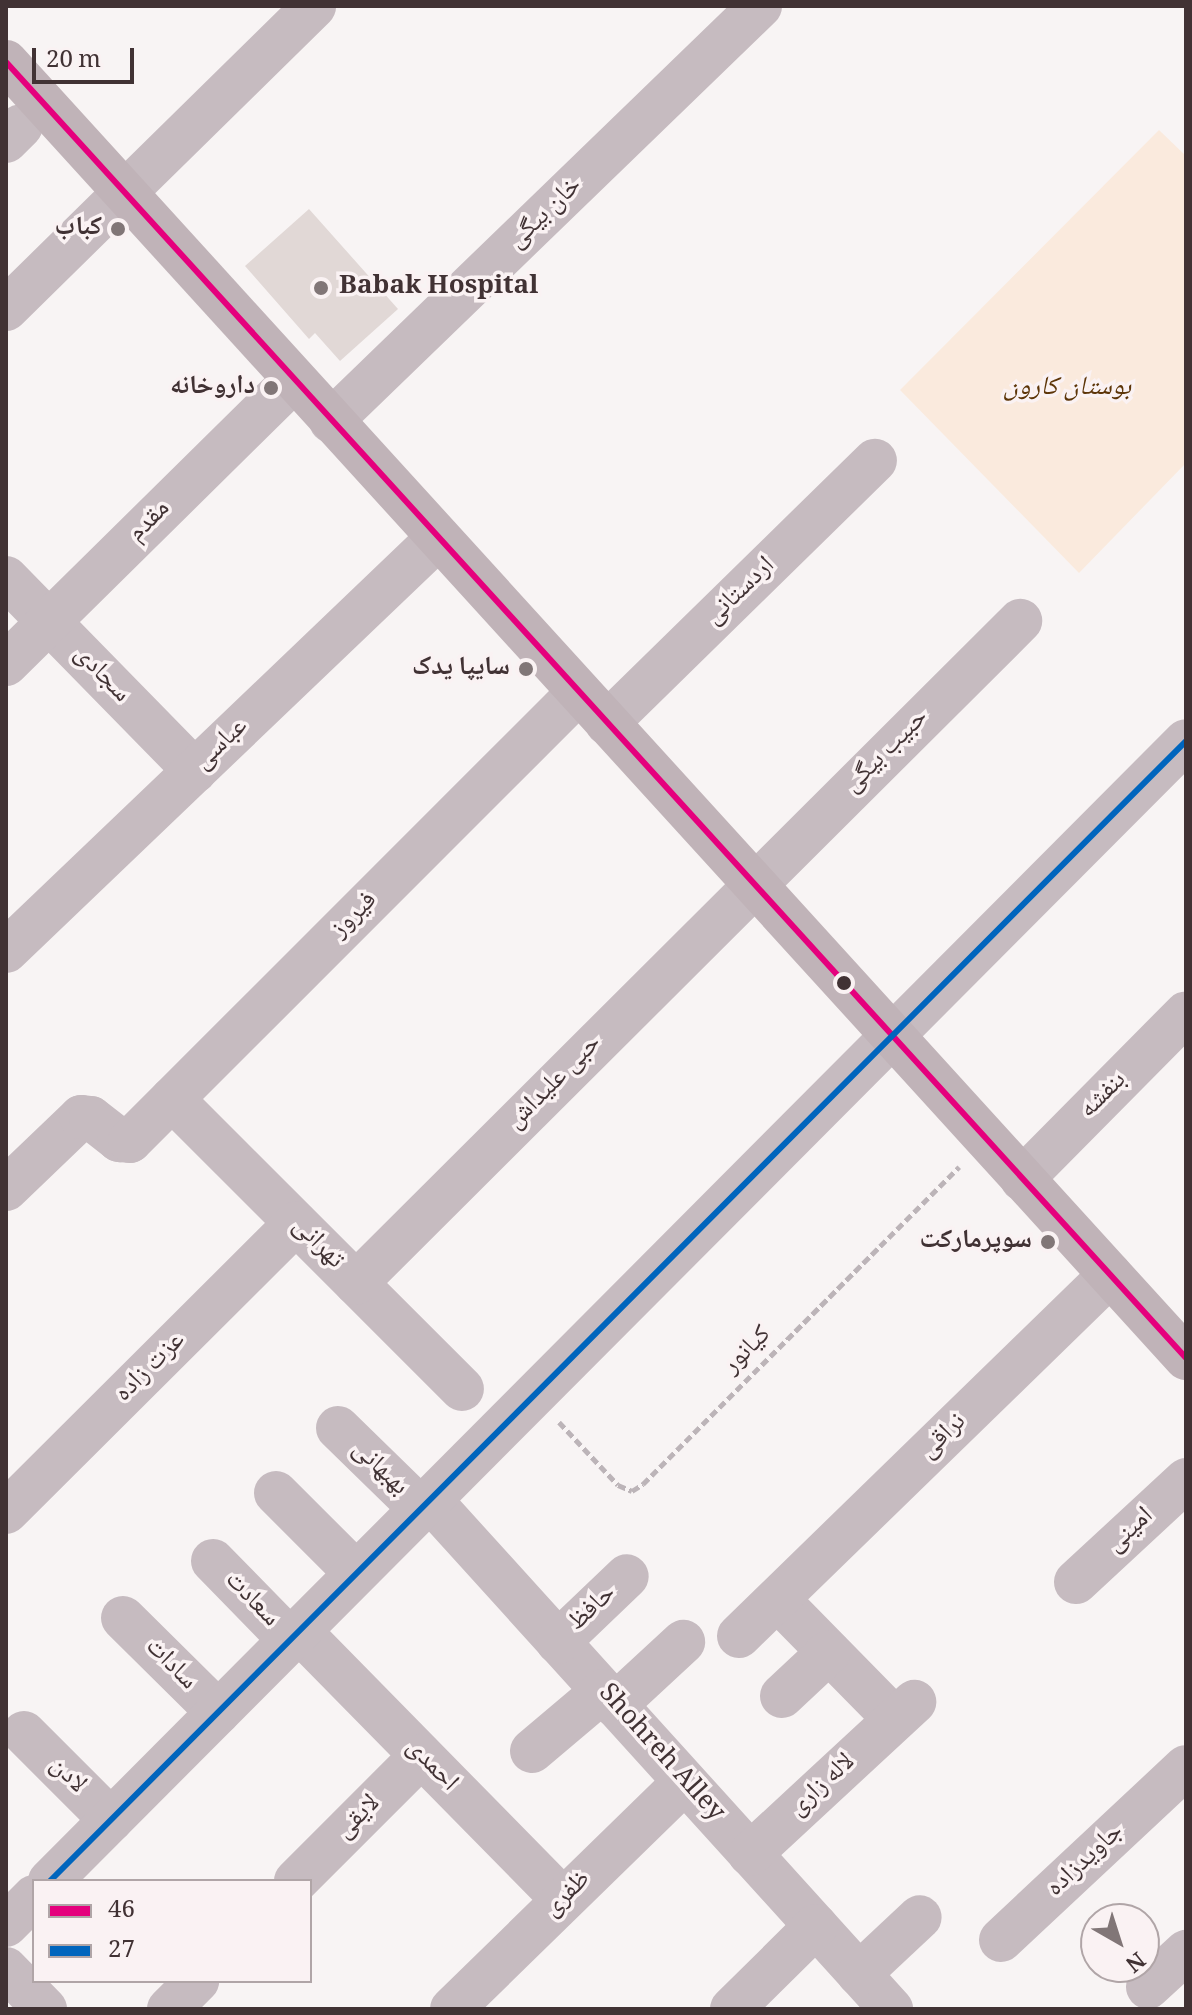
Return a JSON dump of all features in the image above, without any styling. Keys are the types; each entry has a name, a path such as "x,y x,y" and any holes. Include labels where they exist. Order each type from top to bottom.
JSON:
{"main road":[{"path":"6,62 1186,1358"}],"street":[{"path":"6,309 314,6"},
{"name":"خان بیگی","path":"331,421 756,7"},
{"name":"مقدم","path":"6,664 294,380"},
{"name":"اردستانی","path":"593,708 875,461"},
{"name":"عباسی","path":"6,951 438,538"},
{"name":"سجادی","path":"6,578 195,771"},
{"name":"حبیب بیگی","path":"754,884 1020,621"},
{"name":"فیروز","path":"6,1189 81,1117 130,1141 593,708"},
{"path":"52,1879 1186,741"},
{"name":"حبی علیداش","path":"356,1283 754,884"},
{"name":"بنفشه","path":"1022,1179 1186,1013"},
{"name":"تهرانی","path":"172,1099 462,1389"},
{"name":"عزت زاده","path":"6,1512 296,1223"},
{"name":"نراقی","path":"739,1636 1110,1275"},
{"name":"بهبهانی","path":"338,1428 425,1504"},
{"name":"امینی","path":"1076,1582 1186,1480"},
{"path":"276,1493 356,1573"},
{"name":"Shohreh Alley","path":"425,1504 558,1642 891,2009"},
{"name":"سعادت","path":"212,1561 294,1636"},
{"name":"حافظ","path":"558,1642 627,1576"},
{"name":"لاله زاری","path":"750,1854 905,1711 829,1652 778,1600"},
{"name":"سادات","path":"123,1618 218,1712"},
{"name":"احمدی","path":"294,1636 421,1756 563,1900"},
{"path":"532,1751 683,1642"},
{"path":"782,1696 829,1652"},
{"name":"لادن","path":"24,1733 111,1820"},
{"name":"لایقی","path":"298,1879 421,1756"},
{"name":"ظفری","path":"452,2009 685,1782"},
{"name":"جاویدزاده","path":"1001,1940 1181,1782"},
{"path":"6,1925 32,1899"},
{"path":"859,1974 920,1917"},
{"path":"732,2009 816,1926"},
{"path":"1148,1987 1186,1952"},
{"path":"6,1969 45,2009"},
{"path":"169,2009 195,1983"}],"path":[{"name":"کیانور","path":"534,1395 618,1485 632,1491 643,1484 987,1139"}],"green space":[{"name":"بوستان کارون","path":"1159,130 1186,156 1186,463 1079,573 900,390"}],"building":[{"name":"Babak Hospital","path":"309,209 398,309 340,361 315,333 309,339 245,266"}],"transit line":[{"name":"46","path":"6,62 1186,1358"},
{"name":"27","path":"52,1879 1186,741"}],"place":[{"name":"کباب","path":"118,229"},
{"name":"Babak Hospital","path":"321,288"},
{"name":"داروخانه","path":"271,388"},
{"name":"سایپا یدک","path":"526,669"},
{"name":"سوپرمارکت","path":"1048,1242"}]}
